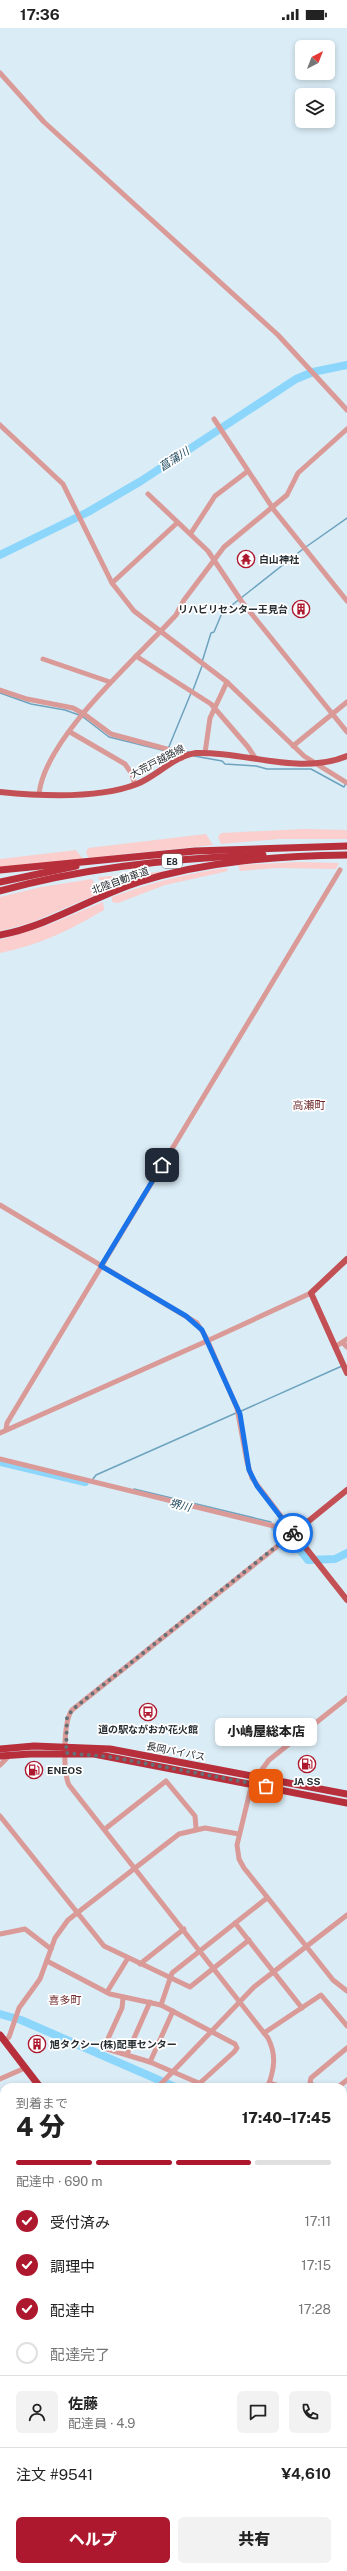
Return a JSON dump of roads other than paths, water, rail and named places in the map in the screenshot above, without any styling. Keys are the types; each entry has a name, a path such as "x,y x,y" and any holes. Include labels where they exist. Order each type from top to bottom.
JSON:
{"highway":[{"name":"北陸自動車道","path":"0,870 237,848 347,846"},
{"name":"北陸自動車道","path":"0,890 72,875 167,861 276,854 347,854"},
{"name":"北陸自動車道","path":"0,935 43,923 121,888 192,868 247,861 347,854"},
{"name":"北陸自動車道","path":"0,882 70,867 155,855"},
{"path":"0,1744 34,1746"},
{"name":"長岡バイパス","path":"0,1749 34,1746 66,1750 132,1752 347,1803"},
{"name":"長岡バイパス","path":"0,1757 66,1750"},
{"name":"長岡バイパス","path":"254,1780 347,1794"},
{"path":"0,2035 37,2083"}],"main road":[{"name":"大荒戸越路線","path":"0,792 39,794 109,791 135,785 182,758 192,754 205,753 286,763 331,761 347,756"},
{"path":"347,1258 311,1293 347,1373"},
{"path":"347,1490 294,1533 347,1600"}],"street":[{"path":"0,73 44,122 278,335 347,410"},
{"path":"214,420 272,507 347,601"},
{"path":"0,425 63,484 112,583 126,603 159,632 227,682 293,746 313,762 346,782"},
{"path":"39,794 49,762 70,732 110,682 176,615 214,559 242,530 287,495 298,473 347,429"},
{"path":"191,533 215,496 248,471"},
{"path":"148,494 177,523 191,533 214,559 238,596 347,732"},
{"path":"112,583 177,523"},
{"path":"136,656 214,708 256,759"},
{"path":"43,659 110,682"},
{"path":"205,753 208,727 214,708 227,682"},
{"path":"0,690 27,699 73,708 84,714 111,734 174,751 182,758"},
{"path":"293,746 347,702"},
{"path":"70,732 125,764 132,774 135,785"},
{"path":"6,1430 7,1423 340,870"},
{"path":"0,1204 196,1323 207,1341 240,1414 247,1462 252,1478 294,1533"},
{"path":"0,1433 311,1293"},
{"path":"335,1347 345,1341 347,1347"},
{"path":"0,1460 284,1526 294,1533"},
{"path":"268,2083 274,2054 264,2033 184,1928 67,1780 67,1718 72,1710 294,1533"},
{"path":"347,1698 274,1755 254,1780 239,1834 239,1859 267,1898 333,1980 347,1992"},
{"path":"0,1765 10,1755"},
{"path":"105,1830 166,1781 195,1816 196,1828"},
{"path":"0,1816 104,1946 168,1979 190,1988 249,1940"},
{"path":"5,2041 9,2037 16,2018 40,1979 51,1949 63,1926 77,1913 172,1838 196,1828 213,1828 239,1834"},
{"path":"161,2005 168,1979 172,1973 267,1898"},
{"path":"163,2083 239,2002 274,1971 347,1915"},
{"path":"235,1923 302,2008"},
{"path":"140,1964 184,1928"},
{"path":"0,1934 25,1929 51,1949"},
{"path":"107,1992 128,1958"},
{"path":"47,1961 107,1992 123,1998 161,2005 212,2030 234,2043 237,2048 200,2083 150,2062 107,2049 106,2046 122,2008 123,1998"},
{"path":"264,2033 321,1995 347,2026"},
{"path":"127,2054 150,2002"},
{"path":"150,2062 173,2011"},
{"path":"311,2083 311,2078 347,2048"},
{"path":"0,2079 25,2068"}],"waterway":[{"name":"菖蒲川","path":"0,555 88,512 141,481 296,379 313,372 347,365"},
{"path":"202,662 211,633 214,632 222,613 303,549 347,518"},
{"path":"193,690 202,666"},
{"path":"0,693 31,704 65,710 79,715"},
{"path":"168,749 191,693"},
{"path":"83,717 109,737 170,752"},
{"path":"177,752 189,752"},
{"path":"194,756 222,761 225,764 256,766 267,769 311,769 344,787 346,783"},
{"path":"239,1412 342,1366"},
{"path":"93,1479 96,1475 236,1413"},
{"name":"堺川","path":"0,1462 85,1482"},
{"path":"134,1489 271,1522"},
{"name":"堺川","path":"275,1528 286,1532 308,1560 335,1559 347,1553"},
{"path":"0,2014 21,2020 166,2083"}],"place":[{"name":"白山神社","path":"246,559"},
{"name":"リハビリセンター王見台","path":"301,609"},
{"name":"道の駅ながおか花火館","path":"148,1712"},
{"name":"JA SS","path":"307,1764"},
{"name":"ENEOS","path":"34,1770"},
{"name":"小嶋屋総本店","path":"266,1786"},
{"name":"旭タクシー(株)配車センター","path":"37,2044"}],"district":[{"name":"高瀬町","path":"309,1105"},
{"name":"喜多町","path":"65,2000"}]}
